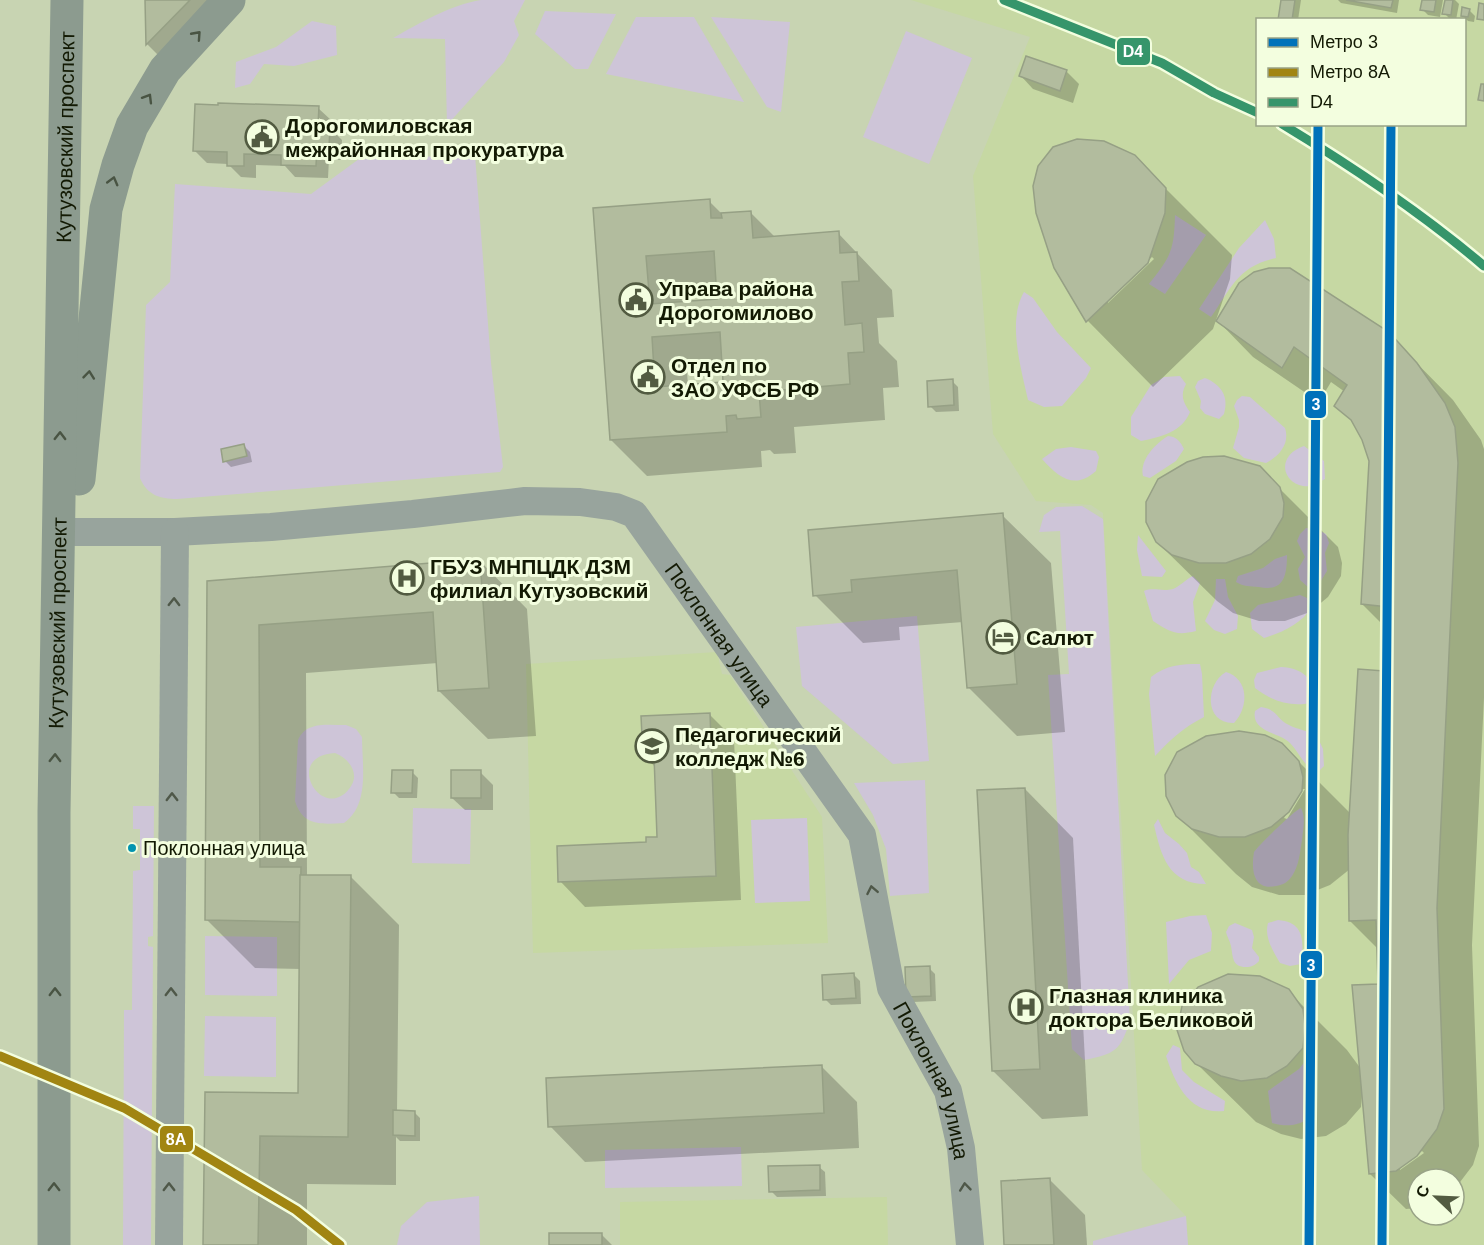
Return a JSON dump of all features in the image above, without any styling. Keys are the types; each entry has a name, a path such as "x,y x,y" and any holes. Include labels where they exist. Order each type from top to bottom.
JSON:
{"main road":[{"path":"56,704 106,209 132,126 146,99 165,70 229,0"},
{"name":"Кутузовский проспект","path":"54,1245 56,704 67,10"}],"street":[{"name":"Поклонная улица","path":"74,532 175,532 294,525 525,501 579,502 616,507 634,514 862,835 891,988 948,1091 961,1148 970,1245"},
{"path":"169,1245 175,532"}],"shaded area":[{"path":"481,0 525,0 514,21 519,35 504,62 447,125 445,39 393,38 447,10"},
{"path":"911,0 1484,0 1484,1245 1188,1245 1186,1216 1142,1170 1103,513 1091,505 1036,501 993,434 973,176 1030,37"},
{"path":"545,11 616,14 588,69 575,69 535,34"},
{"path":"636,17 694,17 744,102 606,74"},
{"path":"711,17 790,22 781,112 767,107"},
{"path":"312,21 336,26 337,55 294,66 264,64 250,84 235,88 236,62 276,47"},
{"path":"906,31 972,58 929,164 863,137"},
{"path":"475,155 491,363 503,467 500,472 177,499 160,497 150,492 140,478 146,305 170,282 175,184 311,194 359,159"},
{"path":"1175,215 1206,235 1165,294 1149,284 1170,252 1174,237"},
{"path":"1265,220 1274,239 1276,258 1263,262 1244,273 1230,288 1211,317 1199,309 1239,248"},
{"path":"1024,292 1033,298 1057,332 1091,368 1086,378 1062,406 1044,407 1028,400 1019,359 1016,330 1016,317"},
{"path":"1180,376 1186,384 1183,398 1190,412 1182,424 1170,433 1156,438 1141,441 1131,435 1131,417 1151,385 1164,377"},
{"path":"1205,378 1216,384 1225,397 1224,414 1219,419 1205,414 1200,408 1201,401 1195,387 1198,381"},
{"path":"1242,396 1250,397 1285,428 1286,439 1283,448 1276,457 1266,463 1244,458 1233,448 1239,427 1234,406"},
{"path":"1168,436 1178,440 1184,449 1176,461 1150,478 1143,476 1142,470 1146,458 1158,443"},
{"path":"1304,446 1324,461 1325,479 1312,486 1295,483 1286,472 1285,465 1288,457"},
{"path":"1071,447 1096,451 1099,457 1096,471 1088,477 1074,481 1055,472 1042,459 1056,449"},
{"path":"1082,506 1103,519 1130,1021 1123,1039 1115,1050 1103,1056 1084,1060 1072,1049 1048,675 1069,674 1060,531 1039,532 1044,515 1056,507"},
{"path":"1306,528 1316,529 1326,534 1329,543 1325,553 1327,571 1319,584 1308,587 1300,580 1298,569 1305,557 1297,541"},
{"path":"1138,535 1166,571 1162,577 1142,576 1137,550"},
{"path":"1287,555 1286,570 1278,585 1267,588 1244,586 1236,582 1238,576 1263,568 1275,559"},
{"path":"1193,576 1200,583 1193,602 1196,631 1173,632 1153,621 1144,591 1173,589"},
{"path":"1216,579 1225,579 1228,597 1238,616 1237,629 1225,634 1214,630 1205,621 1215,600"},
{"path":"1300,595 1307,598 1312,607 1297,623 1264,638 1252,629 1250,613 1258,605"},
{"path":"917,616 929,761 893,764 802,686 796,627"},
{"name":"Педагогический колледж №6","path":"717,652 722,674 730,675 822,817 828,943 533,953 526,664"},
{"path":"1200,664 1204,717 1178,734 1155,756 1149,694 1151,677 1174,666"},
{"path":"1281,667 1296,670 1306,676 1312,687 1314,702 1291,704 1269,697 1255,688 1254,680 1257,673"},
{"path":"1226,672 1234,676 1243,687 1244,702 1239,717 1234,723 1224,722 1217,717 1211,702 1214,685"},
{"path":"1261,707 1271,710 1289,725 1317,736 1323,749 1324,766 1319,771 1310,768 1285,739 1267,731 1257,723 1255,711"},
{"path":"318,725 346,725 356,729 362,737 363,784 358,806 344,823 328,824 308,820 298,809 295,801 298,740 306,730","holes":["335,753 349,763 354,778 349,789 338,797 328,798 312,785 309,775 311,765 319,757"]},
{"path":"925,780 929,893 890,896 886,849 873,815 854,783"},
{"path":"133,806 154,806 153,936 148,937 148,946 153,947 151,1245 123,1245 124,1010 132,1010 133,871 140,870 140,829 133,829"},
{"path":"413,808 471,809 470,864 412,863"},
{"path":"1301,808 1303,828 1299,859 1294,872 1283,884 1268,887 1262,885 1255,877 1254,852"},
{"path":"807,818 810,901 755,903 751,820"},
{"path":"1158,819 1165,833 1187,853 1191,867 1199,872 1206,884 1183,879 1168,866 1154,825"},
{"path":"1206,915 1212,933 1211,951 1189,960 1169,984 1166,922"},
{"path":"1278,920 1287,922 1298,929 1302,941 1301,964 1290,966 1280,963 1275,954 1268,939 1267,928 1268,923"},
{"path":"1235,923 1252,930 1254,937 1252,948 1259,957 1255,965 1241,967 1234,961 1226,932 1229,926"},
{"path":"205,936 277,937 277,996 205,995"},
{"path":"205,1016 276,1017 276,1077 204,1076"},
{"path":"1173,1045 1180,1048 1182,1070 1194,1082 1225,1101 1224,1111 1201,1108 1185,1095 1174,1077 1166,1056"},
{"path":"1307,1059 1314,1064 1313,1104 1309,1119 1291,1125 1272,1123 1268,1091 1299,1069"},
{"path":"741,1147 742,1186 605,1188 605,1150"},
{"path":"479,1196 480,1245 397,1245 401,1226 427,1202"},
{"path":"887,1197 888,1245 620,1245 620,1202"},
{"path":"1186,1216 1188,1245 1093,1245 1093,1241"}],"building":[{"path":"145,0 190,0 146,45"},
{"path":"1281,0 1295,0 1292,18 1278,18"},
{"path":"1346,0 1393,0 1391,8"},
{"path":"1422,0 1436,0 1434,12 1420,10"},
{"path":"1445,0 1453,0 1451,15 1442,14"},
{"path":"1479,3 1484,4 1484,20 1477,19"},
{"path":"1462,7 1470,9 1468,17 1461,16"},
{"path":"1026,56 1067,70 1060,91 1019,76"},
{"path":"1481,84 1484,84 1484,101 1478,100"},
{"name":"Дорогомиловская межрайонная прокуратура","path":"218,103 319,106 318,126 330,126 329,148 317,147 316,166 281,165 281,155 244,154 244,166 227,166 227,152 193,151 195,104 218,105"},
{"path":"1077,139 1104,141 1135,155 1166,188 1165,213 1148,263 1086,322 1054,268 1036,213 1033,186 1038,166 1053,147"},
{"path":"710,199 711,218 722,218 721,213 751,211 753,238 839,231 840,253 857,252 859,281 842,282 845,325 862,323 864,352 848,353 850,384 759,392 761,417 737,419 736,415 726,416 727,432 610,440 593,208","holes":["714,251 717,299 650,304 646,256","720,332 723,382 655,387 652,337"]},
{"path":"1269,268 1290,268 1389,332 1417,363 1445,403 1455,427 1458,463 1437,908 1444,1109 1437,1129 1417,1156 1396,1171 1369,1174 1352,985 1378,984 1376,920 1349,921 1348,835 1358,669 1384,671 1388,607 1361,604 1369,461 1362,440 1351,420 1334,406 1347,385 1294,347 1282,368 1216,321 1239,283 1254,272"},
{"path":"953,379 954,405 928,407 927,381"},
{"path":"244,444 247,456 223,462 221,449"},
{"path":"1224,456 1260,466 1280,487 1284,503 1283,517 1270,539 1251,554 1226,563 1199,563 1172,555 1156,542 1146,522 1146,502 1158,479 1187,462 1203,457"},
{"path":"1003,513 1017,684 967,688 957,570 851,580 852,592 813,596 808,530"},
{"path":"480,559 489,688 438,691 433,612 259,625 260,867 301,867 300,922 205,920 207,581"},
{"path":"710,713 716,876 558,882 557,846 646,842 646,837 657,837 654,756 643,757 641,716"},
{"path":"1239,731 1265,735 1282,743 1299,761 1303,777 1302,791 1289,812 1271,827 1245,837 1219,837 1192,829 1176,816 1166,796 1165,775 1177,752 1206,736"},
{"path":"392,770 413,770 412,793 391,793"},
{"path":"451,770 481,770 481,798 451,798"},
{"path":"1025,788 1040,1069 992,1071 977,790"},
{"path":"300,875 351,875 348,1137 260,1136 258,1245 203,1245 205,1092 298,1093"},
{"path":"930,966 931,996 906,997 905,967"},
{"path":"854,973 856,998 823,1000 822,975"},
{"path":"1228,974 1260,976 1289,989 1303,1009 1305,1026 1303,1048 1287,1066 1267,1078 1241,1081 1221,1076 1195,1064 1184,1051 1177,1030 1182,1006 1198,987"},
{"path":"822,1065 824,1113 548,1127 546,1078"},
{"path":"393,1110 415,1111 415,1136 393,1135"},
{"path":"820,1165 820,1190 769,1192 768,1166"},
{"path":"1050,1178 1054,1245 1004,1245 1001,1181"},
{"path":"549,1233 602,1233 602,1245 549,1245"}],"metro line":[{"name":"3","path":"1309,1245 1318,126"},
{"name":"3","path":"1382,1245 1391,126"},
{"name":"8А","path":"0,1056 124,1108 296,1210 340,1245"}],"transit line":[{"name":"D4","path":"1004,0 1162,63 1214,93 1256,112"},
{"name":"D4","path":"1285,126 1386,191 1484,266"}],"place":[{"name":"Дорогомиловская межрайонная прокуратура","path":"262,137"},
{"name":"Управа района Дорогомилово","path":"636,300"},
{"name":"Отдел по ЗАО УФСБ РФ","path":"648,377"},
{"name":"ГБУЗ МНПЦДК ДЗМ филиал Кутузовский","path":"407,578"},
{"name":"Салют","path":"1003,637"},
{"name":"Педагогический колледж №6","path":"652,746"},
{"name":"Поклонная улица","path":"132,848"},
{"name":"Глазная клиника доктора Беликовой","path":"1026,1007"}]}
